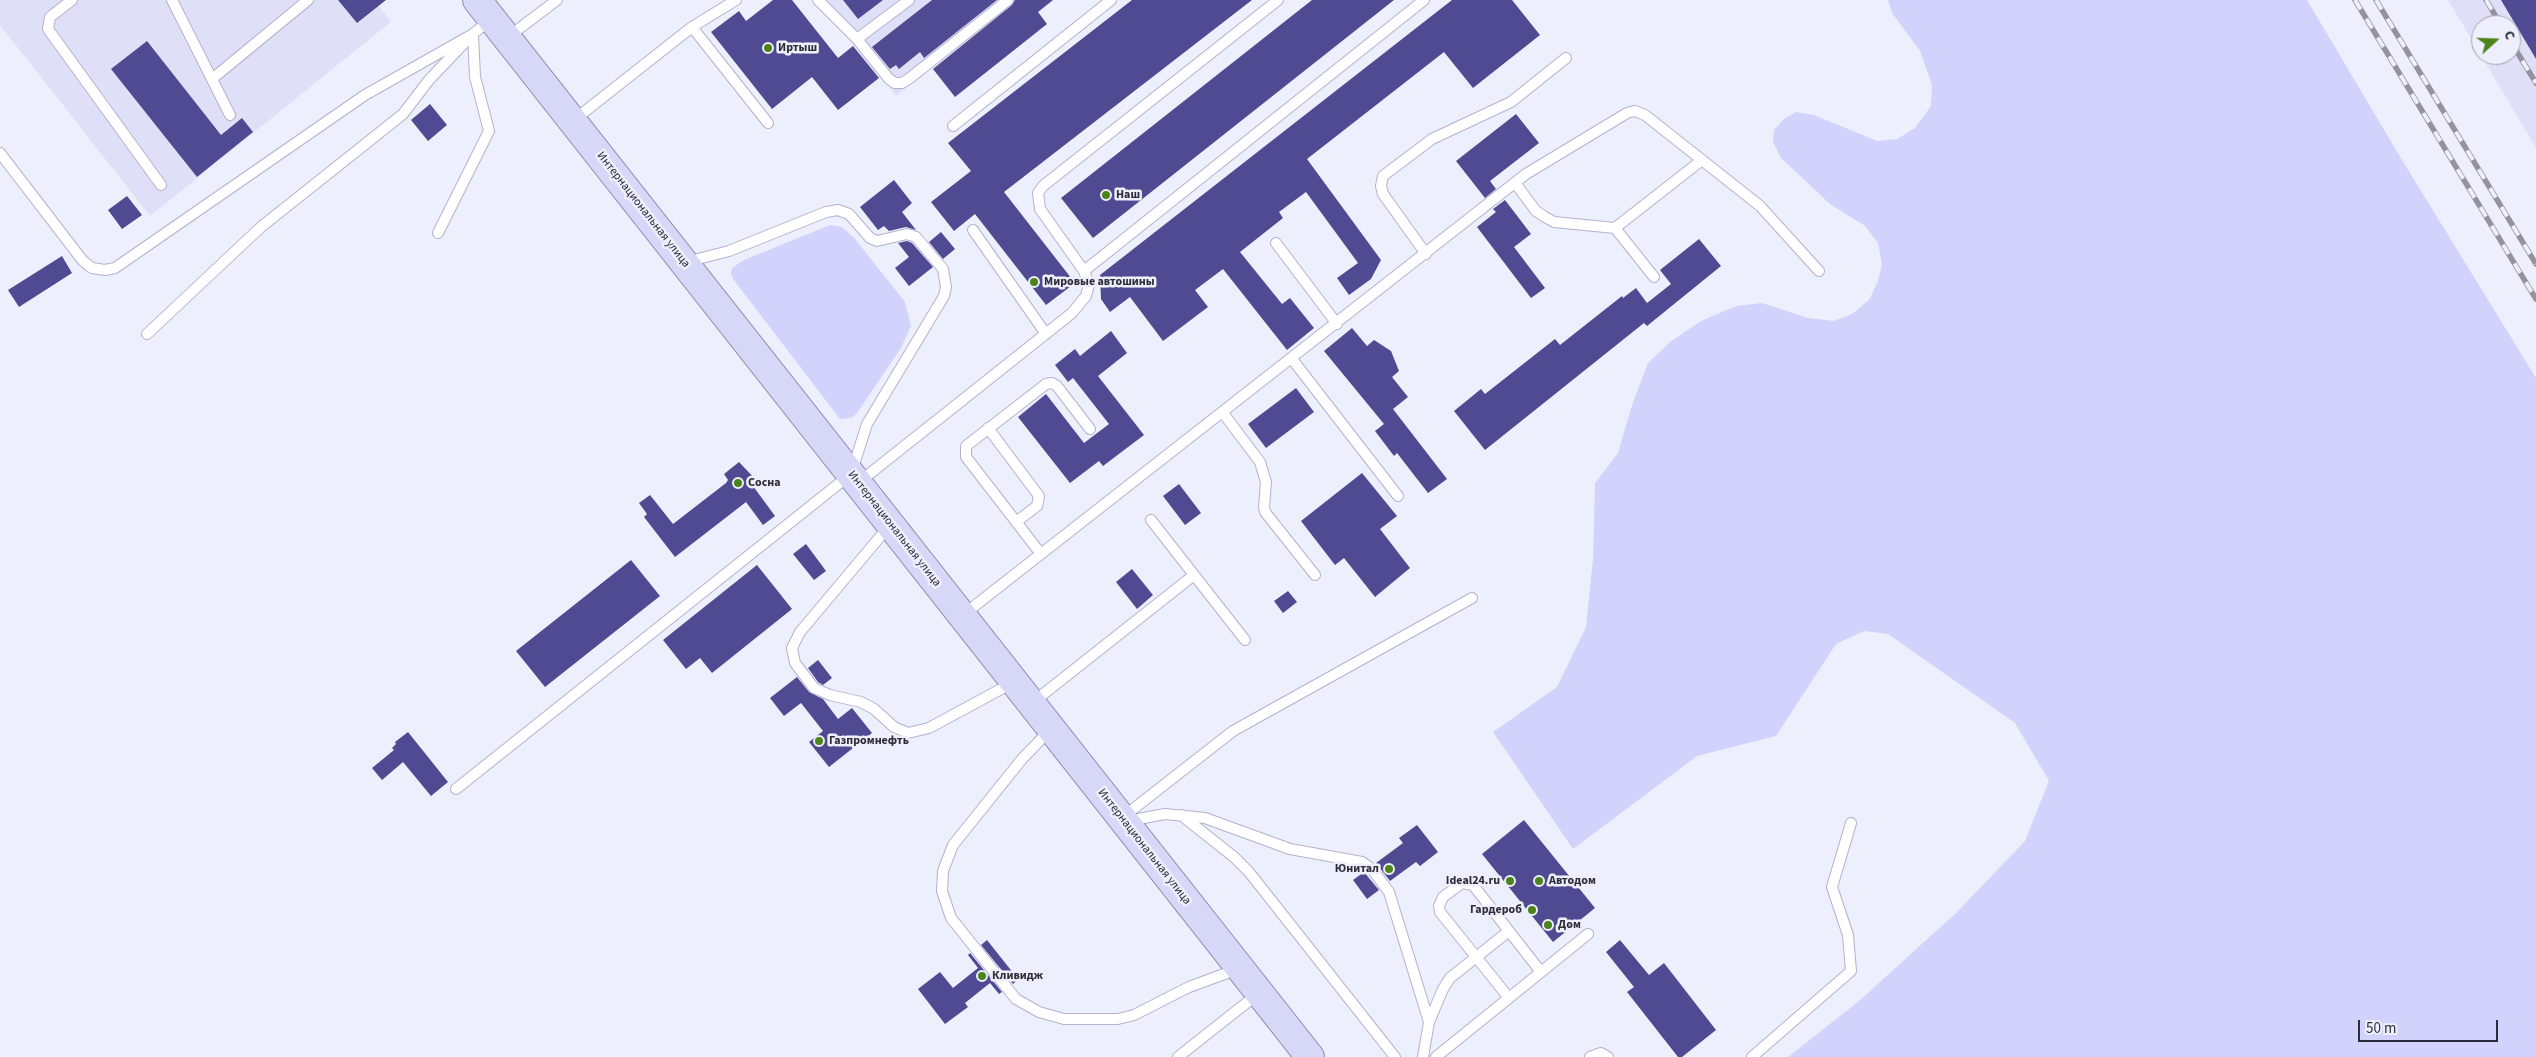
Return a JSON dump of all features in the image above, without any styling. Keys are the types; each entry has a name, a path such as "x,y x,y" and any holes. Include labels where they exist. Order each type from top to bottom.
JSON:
{"main road":[{"name":"Интернациональная улица","path":"487,23 573,120 1050,729 1310,1057"}],"lane":[{"path":"72,0 50,18 48,29 161,185"},
{"path":"172,0 230,115"},
{"path":"212,79 308,0"},
{"path":"0,153 83,261 92,268 105,270 115,268 365,95 487,23 557,0"},
{"path":"573,120 692,27 736,0"},
{"path":"818,0 857,39 889,79 895,83 902,83 1008,0"},
{"path":"857,39 909,0"},
{"path":"953,126 1111,0"},
{"path":"456,789 855,479 1046,334 1081,304 1089,285 1084,271 1040,209 1038,194 1043,186 1278,0"},
{"path":"1084,271 1424,0"},
{"path":"438,233 489,131 476,77 487,23"},
{"path":"147,334 261,227 403,114 422,87 487,23"},
{"path":"692,27 768,123"},
{"path":"1426,254 1383,194 1381,186 1383,176 1432,139 1511,102 1566,58"},
{"path":"962,616 1515,183 1618,118 1635,111 1645,115 1760,206 1819,271"},
{"path":"1615,228 1702,160"},
{"path":"1515,183 1536,211 1550,220 1615,228 1654,277"},
{"path":"685,262 729,251 826,212 838,210 849,214 870,238 877,241 908,234 916,237 943,269 946,287 944,296 868,424 855,479"},
{"path":"973,230 1046,334"},
{"path":"1276,243 1337,324"},
{"path":"1292,359 1398,496"},
{"path":"1040,554 966,457 966,446 1040,387 1052,383 1090,429"},
{"path":"1223,413 1260,462 1266,482 1265,512 1316,575"},
{"path":"988,428 1039,496 1037,506 1016,522"},
{"path":"1152,520 1245,640"},
{"path":"890,524 800,632 792,648 794,663 814,688 830,695 861,702 874,709 894,727 908,733 929,728 1014,682"},
{"path":"1031,704 1194,576"},
{"path":"1123,820 1232,731 1472,598"},
{"path":"1050,729 1022,759 953,845 943,871 942,891 951,918 1016,1000 1039,1012 1064,1019 1118,1019 1134,1015 1189,987 1241,968"},
{"path":"1123,820 1166,814 1205,818 1290,849 1362,862 1372,869 1389,892 1429,1022"},
{"path":"1180,814 1234,857 1249,872 1394,1057"},
{"path":"1752,1057 1851,971 1848,935 1832,887 1851,823"},
{"path":"1509,998 1440,912 1439,906 1443,897 1462,883 1473,885 1541,972"},
{"path":"1423,1057 1429,1022 1443,989 1450,978 1509,931"},
{"path":"1436,1057 1588,934"},
{"path":"1178,1057 1260,992"},
{"path":"1590,1057 1601,1053 1608,1057"}],"shaded area":[{"path":"0,0 374,0 391,22 150,216 0,25"},
{"path":"821,0 1020,0 896,96"},
{"path":"1888,0 2307,0 2402,160 2536,378 2536,1057 1788,1057 1859,1001 1956,913 2025,841 2049,781 2015,723 1888,634 1864,631 1836,644 1776,736 1697,756 1573,849 1493,732 1557,687 1586,627 1593,559 1595,483 1618,453 1632,405 1648,363 1670,342 1701,321 1736,306 1762,303 1808,318 1834,321 1852,314 1869,300 1878,281 1882,264 1878,243 1865,226 1830,204 1781,158 1773,142 1774,130 1784,119 1796,112 1814,115 1877,141 1897,139 1915,128 1931,106 1932,85 1920,51 1892,13"},
{"path":"2448,0 2536,0 2536,148 2487,65 2521,65 2521,15 2471,15 2471,39"},
{"path":"830,225 842,227 855,239 905,302 911,326 901,348 857,413 853,417 844,419 840,419 731,274 732,268 744,260"}],"building":[{"path":"338,0 386,0 357,23"},
{"name":"Иртыш","path":"773,0 792,0 838,58 853,46 879,78 838,110 812,77 772,109 711,32 739,11 746,21"},
{"path":"843,0 883,0 858,19"},
{"path":"932,0 997,0 924,58 920,52 899,69 896,65 890,69 872,47"},
{"path":"1015,0 1053,0 1038,12 1047,24 955,97 933,69 1012,5"},
{"path":"1132,0 1252,0 1004,192 1075,283 1046,305 975,214 954,231 931,202 971,171 948,143"},
{"path":"1312,0 1394,0 1093,238 1061,198"},
{"path":"1452,0 1512,0 1540,35 1473,88 1444,52 1307,159 1381,260 1371,279 1349,295 1337,278 1358,263 1306,192 1279,212 1283,218 1240,252 1282,304 1290,298 1314,328 1287,350 1223,269 1195,290 1208,307 1163,341 1130,297 1110,312 1101,299 1100,275"},
{"path":"2501,0 2536,0 2536,59 2521,34 2521,15 2510,15"},
{"path":"147,41 221,135 242,118 253,132 197,177 111,69"},
{"path":"430,104 447,125 428,141 411,120"},
{"path":"1516,114 1539,143 1490,181 1496,189 1485,198 1456,161"},
{"path":"894,180 912,203 902,212 916,230 906,227 889,231 884,226 878,230 860,207"},
{"path":"127,196 142,215 122,229 108,210"},
{"path":"1505,200 1531,234 1514,247 1545,288 1531,298 1477,227 1496,212 1493,209"},
{"path":"941,232 955,249 943,259 929,242"},
{"path":"1699,239 1721,266 1647,326 1644,323 1485,450 1454,411 1481,389 1485,394 1555,339 1560,345 1622,296 1623,298 1636,288 1647,303 1671,284 1660,270"},
{"path":"907,241 912,243 933,267 909,286 895,268 909,257 898,243"},
{"path":"62,256 72,273 19,307 8,290"},
{"path":"1352,328 1367,346 1374,340 1391,351 1399,371 1392,377 1408,397 1393,409 1447,479 1428,493 1397,453 1394,456 1375,431 1384,424 1324,351"},
{"path":"1111,331 1127,353 1098,376 1144,435 1103,466 1099,461 1070,483 1018,417 1046,394 1084,443 1109,424 1073,378 1068,382 1055,365 1075,349 1080,356"},
{"path":"1296,388 1314,412 1266,448 1248,424"},
{"path":"739,462 758,482 753,486 775,516 763,525 746,502 675,557 644,517 647,514 639,503 650,495 673,524 726,483 728,480 724,474"},
{"path":"1362,473 1397,516 1380,529 1410,568 1375,597 1344,558 1335,565 1301,521"},
{"path":"1179,484 1201,513 1185,525 1163,496"},
{"path":"806,544 826,571 814,580 793,554"},
{"path":"631,560 660,596 545,687 516,651"},
{"path":"757,565 792,609 712,673 700,658 686,669 663,640"},
{"path":"1132,569 1153,595 1137,609 1116,582"},
{"path":"1288,591 1297,602 1283,613 1274,601"},
{"path":"818,660 832,678 823,685 818,682 808,668"},
{"path":"797,677 809,692 823,699 838,719 852,708 872,733 829,767 809,742 823,731 801,703 784,716 770,698"},
{"path":"408,732 448,782 431,796 403,762 382,780 372,768 394,750 392,748 396,744 395,742"},
{"name":"Автодом","path":"1524,820 1595,908 1553,942 1482,854"},
{"path":"1417,825 1438,852 1420,866 1416,862 1390,881 1376,863 1403,843 1399,838"},
{"path":"1364,872 1379,890 1367,899 1353,880"},
{"path":"987,940 1018,979 1013,984 981,945"},
{"path":"1620,940 1649,975 1664,963 1716,1030 1682,1057 1678,1057 1627,992 1634,987 1606,952"},
{"path":"970,953 1002,992 999,994 990,983 965,1003 968,1007 945,1024 918,989 940,972 953,988 978,968 968,955"}],"railway":[{"path":"2355,0 2536,299"},
{"path":"2376,0 2536,264"},
{"path":"2486,0 2495,15"},
{"path":"2521,58 2536,83"}],"place":[{"name":"Иртыш","path":"768,48"},
{"name":"Наш","path":"1106,195"},
{"name":"Мировые автошины","path":"1034,282"},
{"name":"Сосна","path":"738,483"},
{"name":"Газпромнефть","path":"819,741"},
{"name":"Юнитал","path":"1389,869"},
{"name":"Ideal24.ru","path":"1510,881"},
{"name":"Автодом","path":"1539,881"},
{"name":"Гардероб","path":"1532,910"},
{"name":"Дом","path":"1548,925"},
{"name":"Кливидж","path":"982,976"}]}
